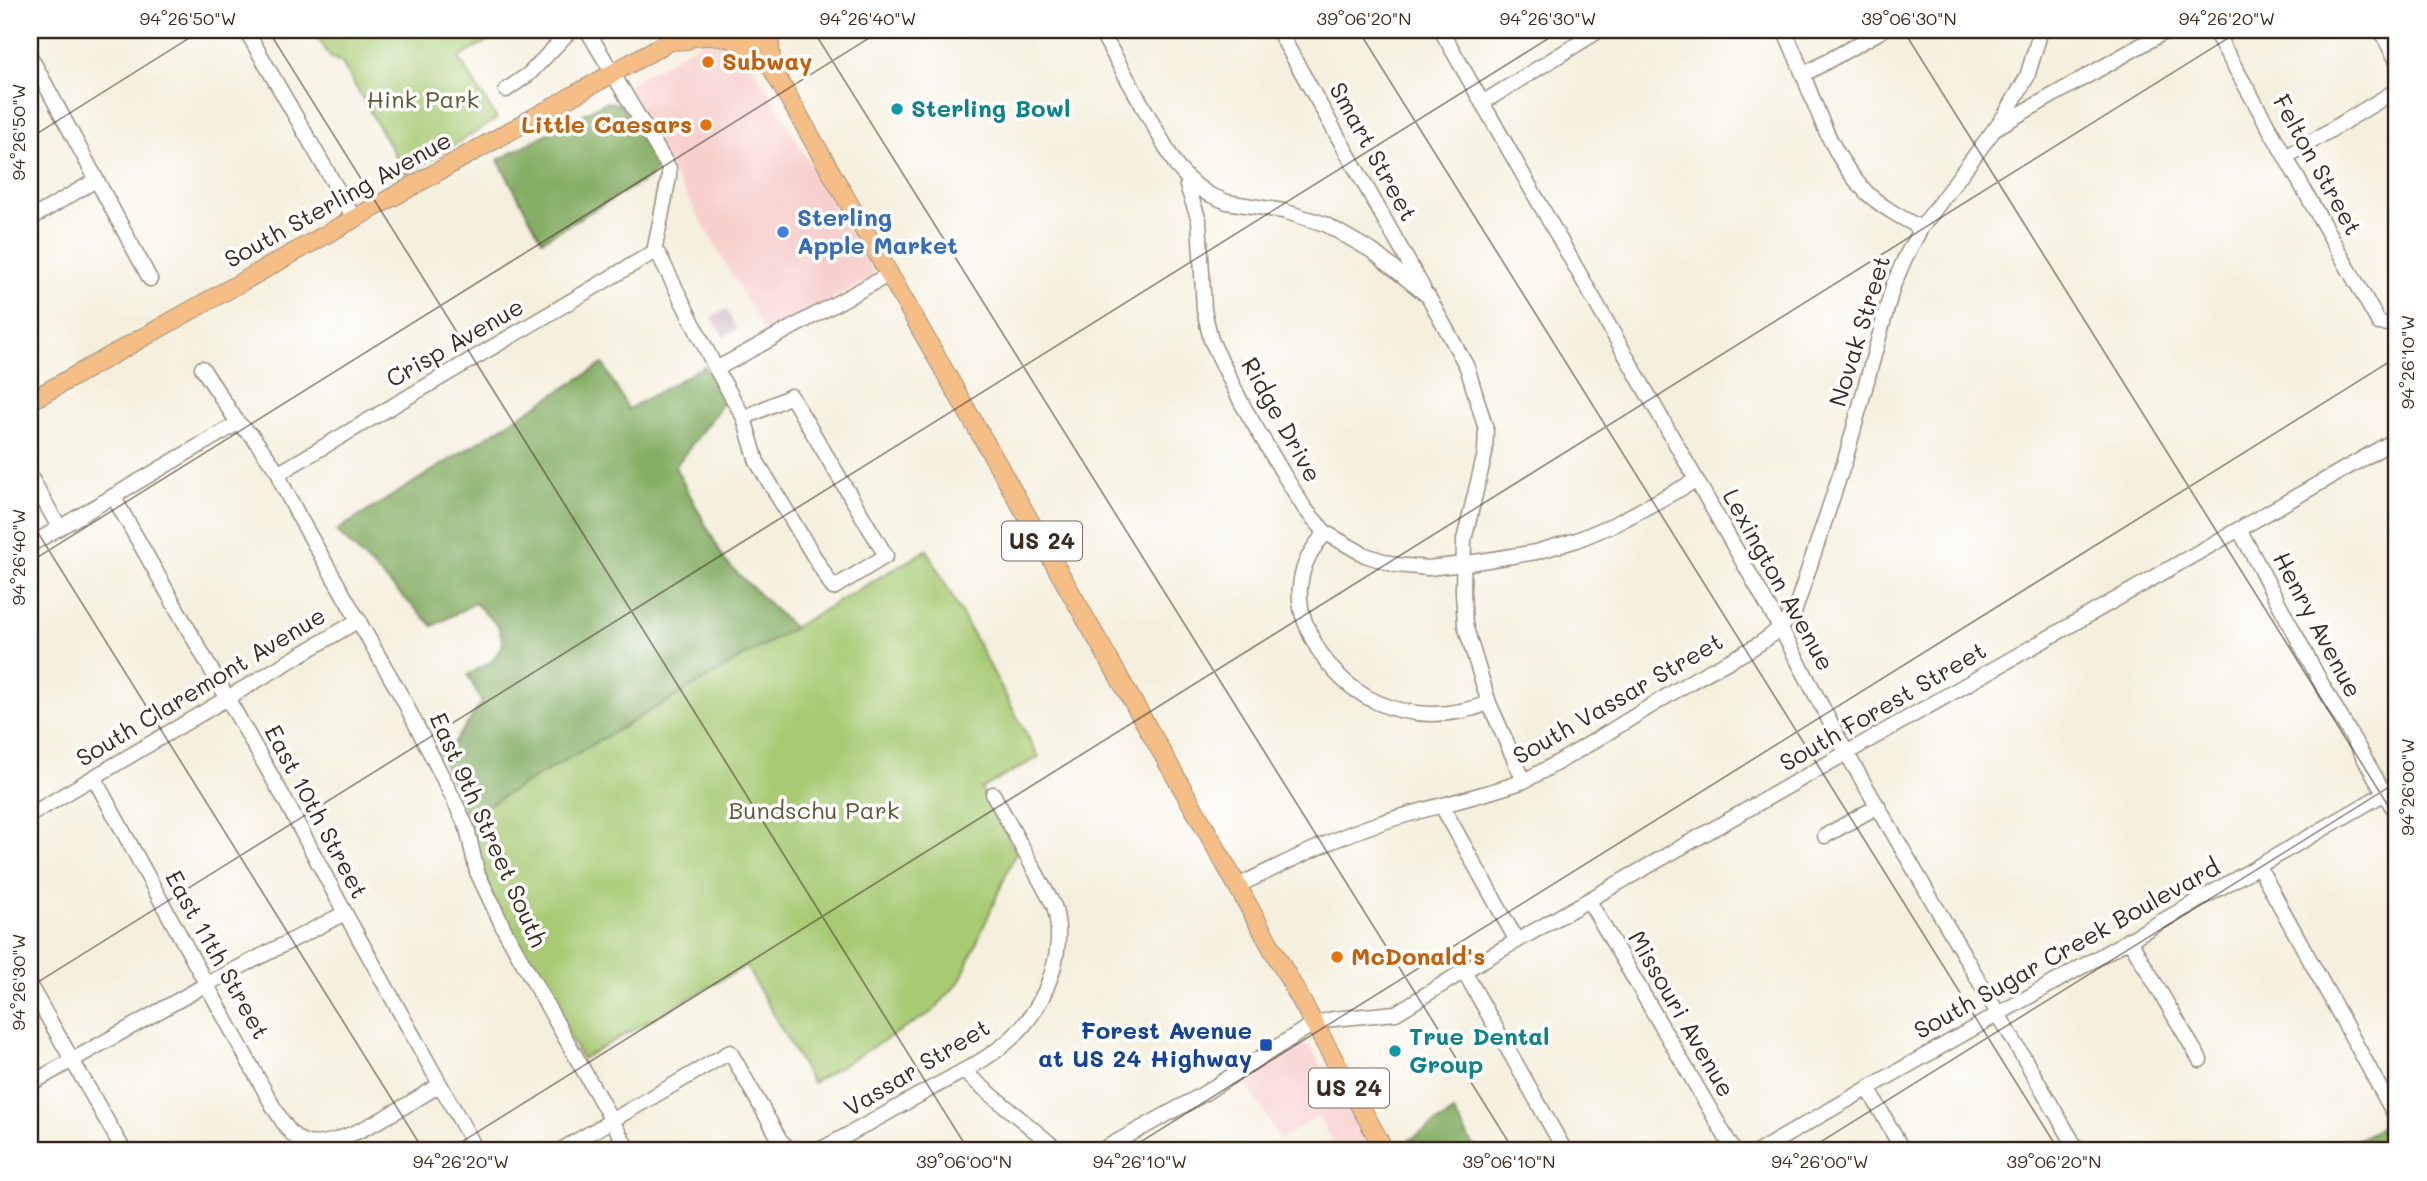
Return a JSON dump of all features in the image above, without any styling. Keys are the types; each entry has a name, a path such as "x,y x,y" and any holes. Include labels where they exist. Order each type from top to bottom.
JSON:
{"main road":[{"name":"US 24","path":"750,30 1385,1151"},
{"path":"769,30 769,62"},
{"name":"South Sterling Avenue","path":"30,401 611,74 687,34"},
{"path":"687,34 727,37 769,62"}],"street":[{"path":"246,30 355,220"},
{"path":"506,90 529,74 571,30"},
{"path":"587,30 669,168 654,252 659,255 716,369 744,418 757,462 833,588 886,556 792,396 744,418"},
{"path":"1100,30 1177,167 1191,182 1208,194 1227,202 1283,211 1325,224 1372,251 1428,296"},
{"name":"Smart Street","path":"1278,30 1467,367 1486,429 1485,453 1468,516 1463,564 1465,625 1489,703 1524,781"},
{"name":"Lexington Avenue","path":"1441,30 1781,629 1847,754 2078,1151"},
{"path":"1482,103 1600,30"},
{"path":"1784,30 1825,130 1846,167 1867,192 1892,213 1921,228"},
{"path":"1803,75 1883,30"},
{"name":"Novak Street","path":"1781,629 1794,613 1846,457 1893,286 1921,228 1996,127 2027,77 2041,30"},
{"path":"1996,127 2168,30"},
{"name":"Felton Street","path":"2214,30 2379,323 2390,324 2397,320"},
{"path":"2380,30 2397,61"},
{"path":"30,56 150,279"},
{"path":"2286,157 2397,90"},
{"path":"30,219 96,180"},
{"name":"Ridge Drive","path":"1191,182 1187,187 1199,220 1204,310 1211,340 1242,404 1284,475 1306,509 1326,533 1365,555 1396,565 1428,568 1463,564 1536,552 1577,540 1617,523 1695,481"},
{"name":"Crisp Avenue","path":"279,473 654,252"},
{"path":"716,369 890,274"},
{"name":"East 9th Street South","path":"202,368 237,423 252,436 279,473 298,515 403,699 467,828 477,872 505,930 629,1151"},
{"path":"30,545 237,423"},
{"name":"South Forest Street","path":"1313,1024 1334,1019 1393,1014 1409,1007 1464,971 2397,439"},
{"path":"30,476 59,527"},
{"name":"East 10th Street","path":"113,496 228,698 477,1151"},
{"name":"Henry Avenue","path":"2239,529 2325,690 2391,790 2397,816"},
{"path":"1326,533 1317,542 1307,560 1299,594 1302,613 1311,638 1337,676 1368,698 1411,712 1446,715 1489,703"},
{"name":"South Claremont Avenue","path":"30,815 359,620"},
{"name":"South Vassar Street","path":"1237,886 1343,836 1524,781 1690,682 1767,640 1781,629"},
{"name":"East 11th Street","path":"94,778 289,1131 302,1141 311,1143 322,1143 351,1135 440,1085"},
{"name":"South Sugar Creek Boulevard","path":"1759,1151 2391,790"},
{"name":"Vassar Street","path":"817,1151 963,1071 1001,1047 1030,1017 1048,984 1060,934 1055,906 993,794"},
{"path":"1442,806 1517,941"},
{"path":"1825,836 1878,806"},
{"path":"2259,867 2393,1112"},
{"name":"Missouri Avenue","path":"1589,901 1734,1151"},
{"path":"30,1084 207,984 345,913"},
{"path":"2129,939 2200,1060"},
{"path":"1464,971 1565,1151"},
{"path":"30,986 124,1151"},
{"path":"1100,1151 1200,1096 1313,1024"},
{"path":"559,1151 730,1052 780,1140 796,1151"},
{"path":"963,1071 1059,1151"},
{"path":"1868,1088 1903,1151"}],"shaded area":[{"path":"711,39 746,54 874,273 870,279 766,334 630,98 628,89 632,82"},
{"path":"726,309 737,329 724,337 712,317"},
{"path":"1300,1043 1313,1051 1371,1151 1339,1151 1318,1116 1280,1140 1242,1075 1288,1047"}],"green space":[{"name":"Hink Park","path":"313,30 494,30 497,35 459,58 497,119 406,174 342,63 330,57"},
{"path":"606,102 620,104 659,168 650,177 542,240 498,160"},
{"path":"603,364 628,409 704,366 724,402 675,467 725,561 794,628 467,817 438,752 453,743 482,703 468,675 492,661 503,645 499,627 475,603 433,626 336,531"},
{"name":"Bundschu Park","path":"927,550 1039,757 981,789 1016,852 960,981 932,1012 812,1083 746,966 582,1059 512,936 480,868 467,817"},
{"path":"1454,1112 1476,1151 1399,1151 1397,1148"},
{"path":"2397,1119 2397,1151 2336,1151"}],"place":[{"name":"Subway","path":"708,62"},
{"name":"Sterling Bowl","path":"897,109"},
{"name":"Little Caesars","path":"706,125"},
{"name":"Sterling Apple Market","path":"783,232"},
{"name":"McDonald's","path":"1337,957"},
{"name":"Forest Avenue at US 24 Highway","path":"1266,1045"},
{"name":"True Dental Group","path":"1395,1051"}]}
